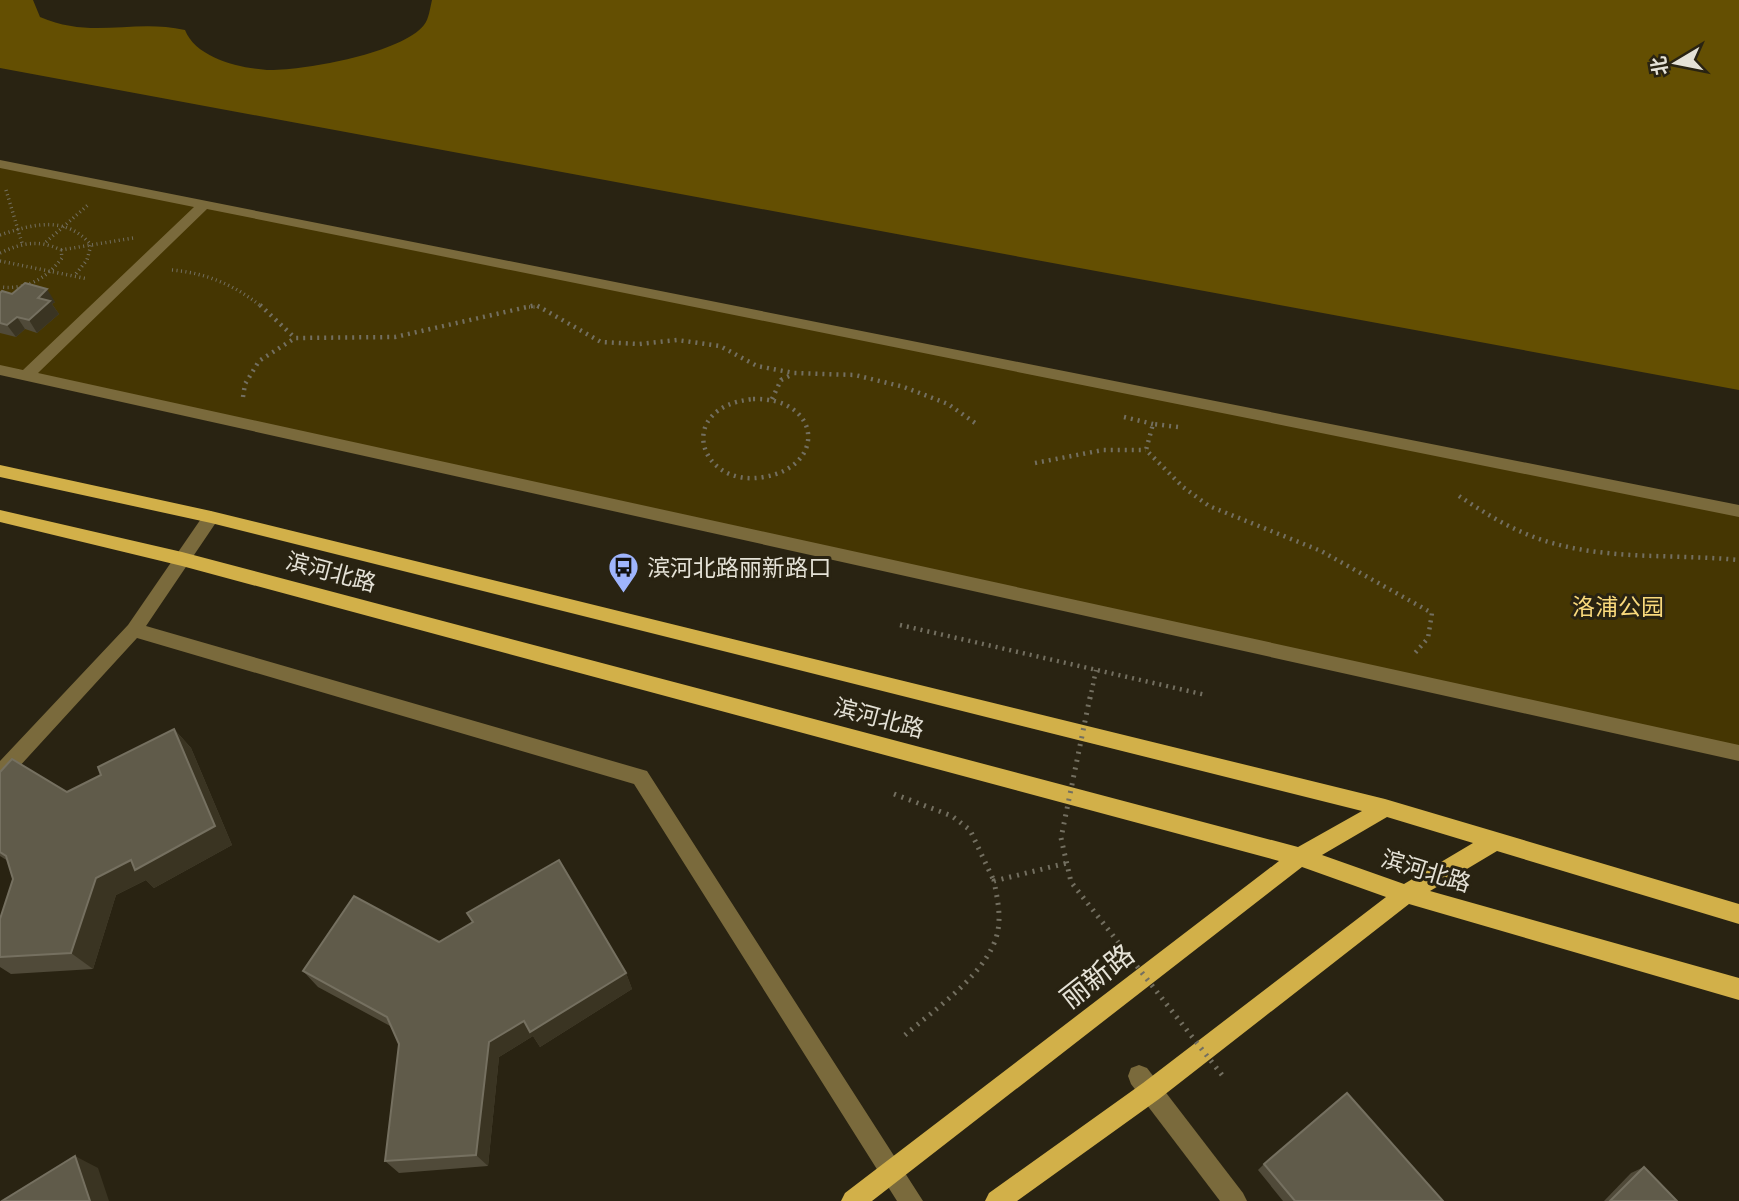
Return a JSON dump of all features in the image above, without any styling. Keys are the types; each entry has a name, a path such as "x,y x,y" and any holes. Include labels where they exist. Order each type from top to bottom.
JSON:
{"main road":[{"name":"滨河北路","path":"0,471 211,517 1385,808 1739,914"},
{"name":"滨河北路","path":"0,516 182,559 1300,857 1406,894 1739,989"},
{"name":"丽新路","path":"853,1201 1300,857 1385,808"},
{"path":"997,1201 1145,1084 1406,894 1493,842"}],"street":[{"path":"2,172 204,205 1739,511"},
{"path":"26,376 204,205"},
{"path":"0,370 1739,753"},
{"path":"0,774 134,630 211,517"},
{"path":"134,630 640,777 911,1201"},
{"path":"1145,1084 1235,1201"}],"path":[{"path":"2,172 22,243"},
{"path":"0,234 43,222 65,225 83,232 91,245 87,260 74,276"},
{"path":"46,242 65,225"},
{"path":"0,253 22,243 46,242 61,250 177,231"},
{"path":"0,287 8,289 32,284 53,272 62,258 61,250"},
{"path":"0,261 120,286"},
{"path":"135,271 191,270 228,284 266,307 295,338"},
{"path":"248,425 242,406 245,384 259,361 295,338 395,337 536,305 601,342 639,344 677,340 720,346 757,366 794,373 855,375 904,387 948,404 978,425"},
{"path":"772,399 781,380 794,373"},
{"path":"772,399 800,412 809,426 811,438 806,452 797,463 780,472 745,477 725,472 708,459 701,444 702,432 708,420 736,402 772,399"},
{"path":"1146,450 1153,424 1196,428 1213,406"},
{"path":"1035,463 1102,450 1146,450 1198,499 1221,511 1305,544 1432,613 1428,638 1413,655 1378,674"},
{"path":"1459,496 1487,515 1531,536 1570,548 1637,555 1701,555 1739,560"},
{"path":"901,625 1206,695"},
{"path":"1096,670 1061,838 1071,882 1223,1075"},
{"path":"894,794 952,817 970,830 994,881 998,900 997,935 978,968 905,1035"},
{"path":"994,881 1067,863"}],"green space":[{"name":"洛浦公园","path":"0,164 1739,511 1739,753 0,370"}],"shaded area":[{"path":"0,0 33,0 40,17 78,27 148,26 185,30 199,48 220,60 244,67 283,70 327,64 395,44 424,25 432,0 1739,0 1739,390 0,68"}],"building":[{"path":"25,283 47,289 38,298 50,301 29,320 17,317 7,325 0,323 0,293 2,291 12,294"},
{"path":"174,729 215,826 135,870 131,860 96,878 71,953 0,957 0,919 13,879 6,856 0,852 0,772 12,759 67,792 101,775 98,767"},
{"path":"559,860 626,973 530,1032 524,1021 489,1042 476,1155 385,1161 399,1044 387,1017 303,971 354,896 439,942 473,922 467,913"},
{"path":"1347,1093 1443,1201 1295,1201 1264,1164"},
{"path":"75,1156 90,1201 2,1201"},
{"path":"1644,1167 1677,1201 1610,1201"}],"place":[{"name":"滨河北路丽新路口","path":"624,595"}]}
